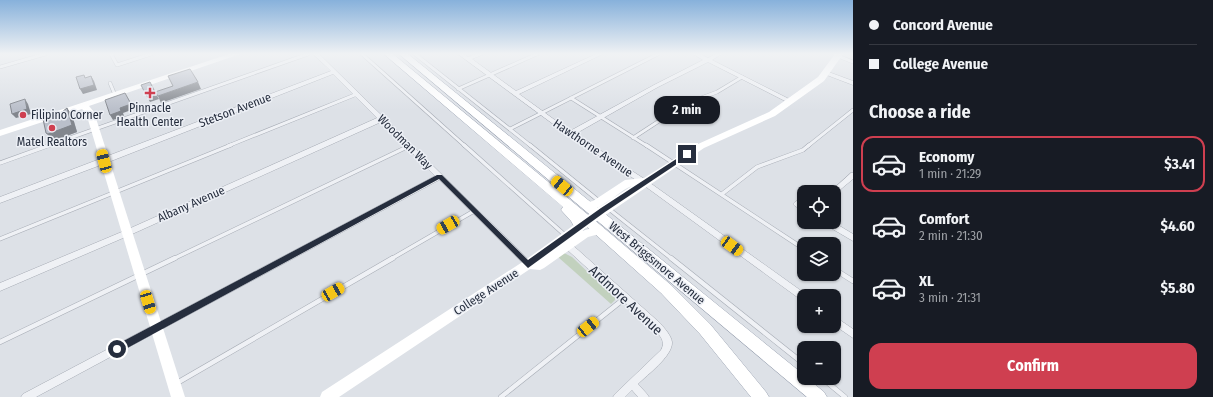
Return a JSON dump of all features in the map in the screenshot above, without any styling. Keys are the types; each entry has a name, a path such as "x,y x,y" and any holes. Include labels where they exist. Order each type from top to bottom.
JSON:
{"main road":[{"name":"West Briggsmore Avenue","path":"410,73 503,150 593,213 599,230 678,300 705,329 761,397"},
{"name":"West Briggsmore Avenue","path":"424,73 593,213 819,397"}],"street":[{"path":"0,133 180,73"},
{"name":"Stetson Avenue","path":"0,200 333,73"},
{"name":"Woodman Way","path":"335,73 528,264"},
{"name":"Hawthorne Avenue","path":"486,73 629,178"},
{"path":"515,94 561,73"},
{"path":"570,134 684,73"},
{"path":"733,73 789,102"},
{"path":"826,73 853,83"},
{"name":"College Avenue","path":"327,397 528,264 566,241 593,213 707,142 764,118 817,82 826,73"},
{"path":"83,105 90,112 178,397"},
{"name":"Albany Avenue","path":"0,287 127,233 381,119"},
{"path":"841,185 853,175"},
{"path":"26,397 156,329 440,176"},
{"path":"593,213 629,178 644,182"},
{"name":"Hawthorne Avenue","path":"644,182 797,293"},
{"path":"838,229 853,238"},
{"path":"566,241 599,230"},
{"name":"Ardmore Avenue","path":"566,241 625,298 658,326 668,342 668,347 664,353 618,397"},
{"path":"841,325 853,334"},
{"path":"632,384 644,397"}],"lane":[{"path":"0,163 255,73"},
{"path":"382,73 566,241"},
{"path":"438,73 510,128 593,213 797,359"},
{"path":"458,89 495,73"},
{"path":"510,128 621,73"},
{"path":"633,138 685,104 717,92 742,77"},
{"path":"110,83 115,94"},
{"path":"0,239 357,94"},
{"path":"571,98 722,194 797,244"},
{"path":"722,194 757,167 803,150 853,110"},
{"path":"0,342 408,146"},
{"path":"174,385 474,211"},
{"path":"841,273 853,281"},
{"path":"501,397 625,298"},
{"path":"831,385 846,397"}],"green space":[{"path":"564,253 572,257 615,298 611,304 558,257"}],"building":[{"path":"179,73 192,73 198,82 158,96 155,92 173,86 168,76"},
{"path":"84,75 85,78 91,76 94,85 80,89 76,77"},
{"path":"150,82 155,92 146,95 141,85"},
{"path":"125,93 131,104 120,108 121,111 110,115 105,100"},
{"path":"25,99 27,109 12,114 10,104"},
{"path":"67,108 72,125 48,134 46,133 43,119 62,112"}],"place":[{"name":"Pinnacle Health Center","path":"150,93"},
{"name":"Filipino Corner","path":"23,115"},
{"name":"Matel Realtors","path":"52,128"}],"route":[{"path":"117,349 440,176 528,264 603,210 687,154"}]}
